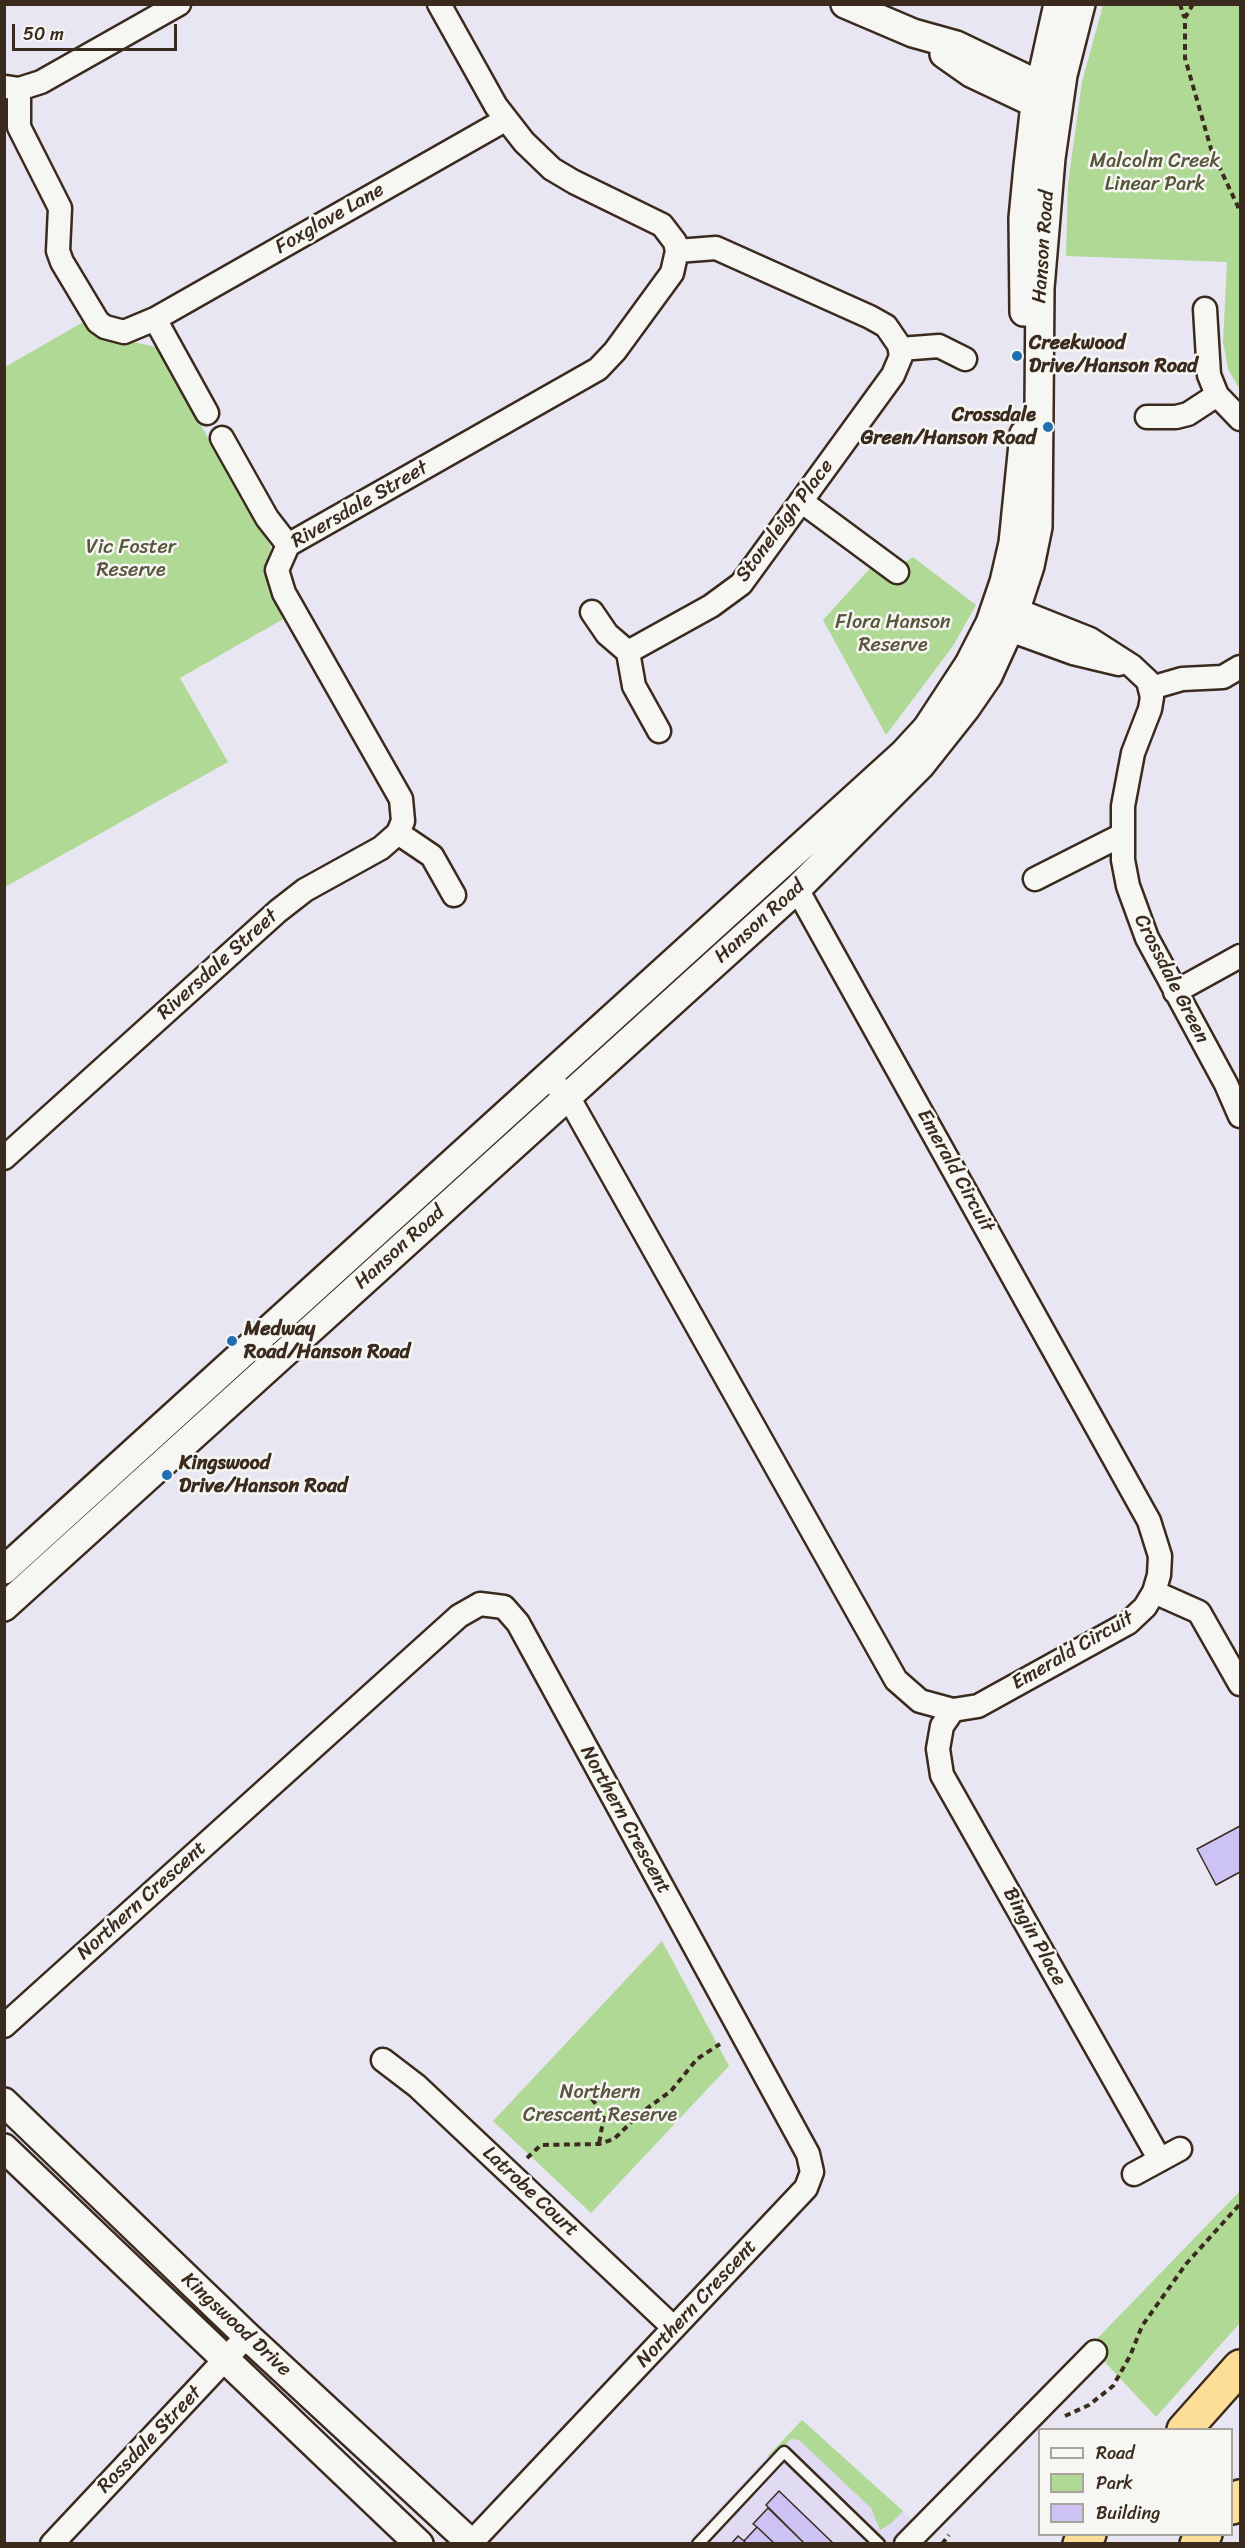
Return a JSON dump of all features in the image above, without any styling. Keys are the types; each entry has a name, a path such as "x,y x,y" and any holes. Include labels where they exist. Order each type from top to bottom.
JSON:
{"highway":[{"path":"1186,2428 1240,2367"}],"street":[{"path":"12,88 41,82 179,4"},
{"path":"439,4 505,120 552,169 662,225 675,242 677,251 716,248 881,323 895,337 900,349 939,346 965,359"},
{"path":"845,4 913,33 956,45 993,62 1048,99"},
{"name":"Hanson Road","path":"1048,99 1047,49 1058,4"},
{"name":"Hanson Road","path":"4,1607 797,889 875,814 942,740 988,676 1003,616 1023,445 1026,389 1023,218 1048,99 1082,4"},
{"path":"913,33 971,73 1048,99"},
{"path":"993,62 1014,61 1047,49"},
{"name":"Foxglove Lane","path":"12,88 19,127 60,208 58,251 91,314 105,327 124,332 154,319 505,120"},
{"name":"Riversdale Street","path":"4,1158 278,910 305,890 381,848 398,833 403,821 404,807 401,800 282,586 277,570 288,545 598,369 615,351 668,279 677,251"},
{"path":"1205,309 1206,357 1209,375 1217,395 1240,419"},
{"path":"154,319 207,413"},
{"name":"Stoneleigh Place","path":"628,652 711,606 741,584 893,375 901,356 900,349"},
{"path":"1147,417 1176,417 1188,414 1217,395"},
{"path":"222,438 267,518 288,545"},
{"path":"801,501 897,572"},
{"path":"592,612 607,634 628,652 634,686 659,731"},
{"path":"1003,616 1090,639 1143,674 1151,688 1182,679 1223,678 1240,666"},
{"name":"Hanson Road","path":"4,1570 904,753 927,728 1003,616"},
{"name":"Crossdale Green","path":"1151,688 1150,709 1126,779 1122,835 1128,886 1138,916 1175,992 1226,1084 1240,1116"},
{"path":"398,833 432,856 454,895"},
{"path":"1035,879 1079,854 1122,835"},
{"path":"782,864 797,889"},
{"name":"Emerald Circuit","path":"548,1075 567,1096 896,1680 920,1701 953,1710 978,1706 1128,1623 1145,1607 1154,1592 1160,1556 1149,1521 797,889"},
{"path":"1175,992 1240,956"},
{"path":"1154,1592 1199,1612 1240,1684"},
{"name":"Northern Crescent","path":"4,2026 459,1616 480,1604 504,1607 518,1623 808,2154 812,2172 806,2188 471,2543"},
{"name":"Bingin Place","path":"953,1710 942,1726 940,1737 938,1749 942,1775 1160,2160"},
{"name":"Latrobe Court","path":"382,2060 417,2086 674,2328"},
{"name":"Kingswood Drive","path":"4,2102 247,2336 471,2543"},
{"path":"4,2147 26,2123"},
{"name":"Kingswood Drive","path":"4,2147 418,2544"},
{"path":"1134,2174 1180,2149"},
{"name":"Rossdale Street","path":"52,2544 247,2336"},
{"path":"906,2544 1095,2352"}],"lane":[{"path":"698,2544 784,2452 879,2544"}],"path":[{"path":"1180,4 1185,18 1185,58 1211,148 1240,211"},
{"path":"1185,18 1193,4"},
{"path":"527,2158 541,2145 599,2144 619,2136 642,2112 671,2091 697,2059 720,2044"},
{"path":"592,2099 604,2115 599,2144"},
{"path":"1168,2289 1202,2245 1240,2204"}],"shaded area":[{"path":"802,2420 912,2520 891,2543 685,2544"}],"green space":[{"name":"Malcolm Creek Linear Park","path":"1103,5 1240,5 1240,390 1228,369 1223,342 1227,262 1066,256 1068,184 1082,82"},
{"name":"Vic Foster Reserve","path":"85,321 100,336 114,341 156,347 271,547 266,575 285,618 180,678 228,762 5,887 5,367"},
{"name":"Flora Hanson Reserve","path":"913,557 976,605 953,646 886,735 823,620 873,565 902,564"},
{"name":"Northern Crescent Reserve","path":"662,1941 729,2066 591,2213 493,2121"},
{"path":"1240,2191 1240,2323 1156,2417 1090,2346"},
{"path":"802,2420 903,2511 890,2524 880,2530 871,2508 799,2440 791,2439 777,2453 767,2457"}],"building":[{"path":"1240,1826 1240,1872 1216,1885 1197,1849"},
{"path":"779,2491 834,2544 805,2544 766,2505"},
{"path":"768,2508 805,2544 775,2544 753,2524"},
{"path":"757,2527 775,2544 747,2544 744,2541"},
{"path":"738,2536 744,2541 747,2544 731,2544"}],"place":[{"name":"Creekwood Drive/Hanson Road","path":"1017,356"},
{"name":"Crossdale Green/Hanson Road","path":"1048,427"},
{"name":"Medway Road/Hanson Road","path":"232,1341"},
{"name":"Kingswood Drive/Hanson Road","path":"167,1475"}]}
